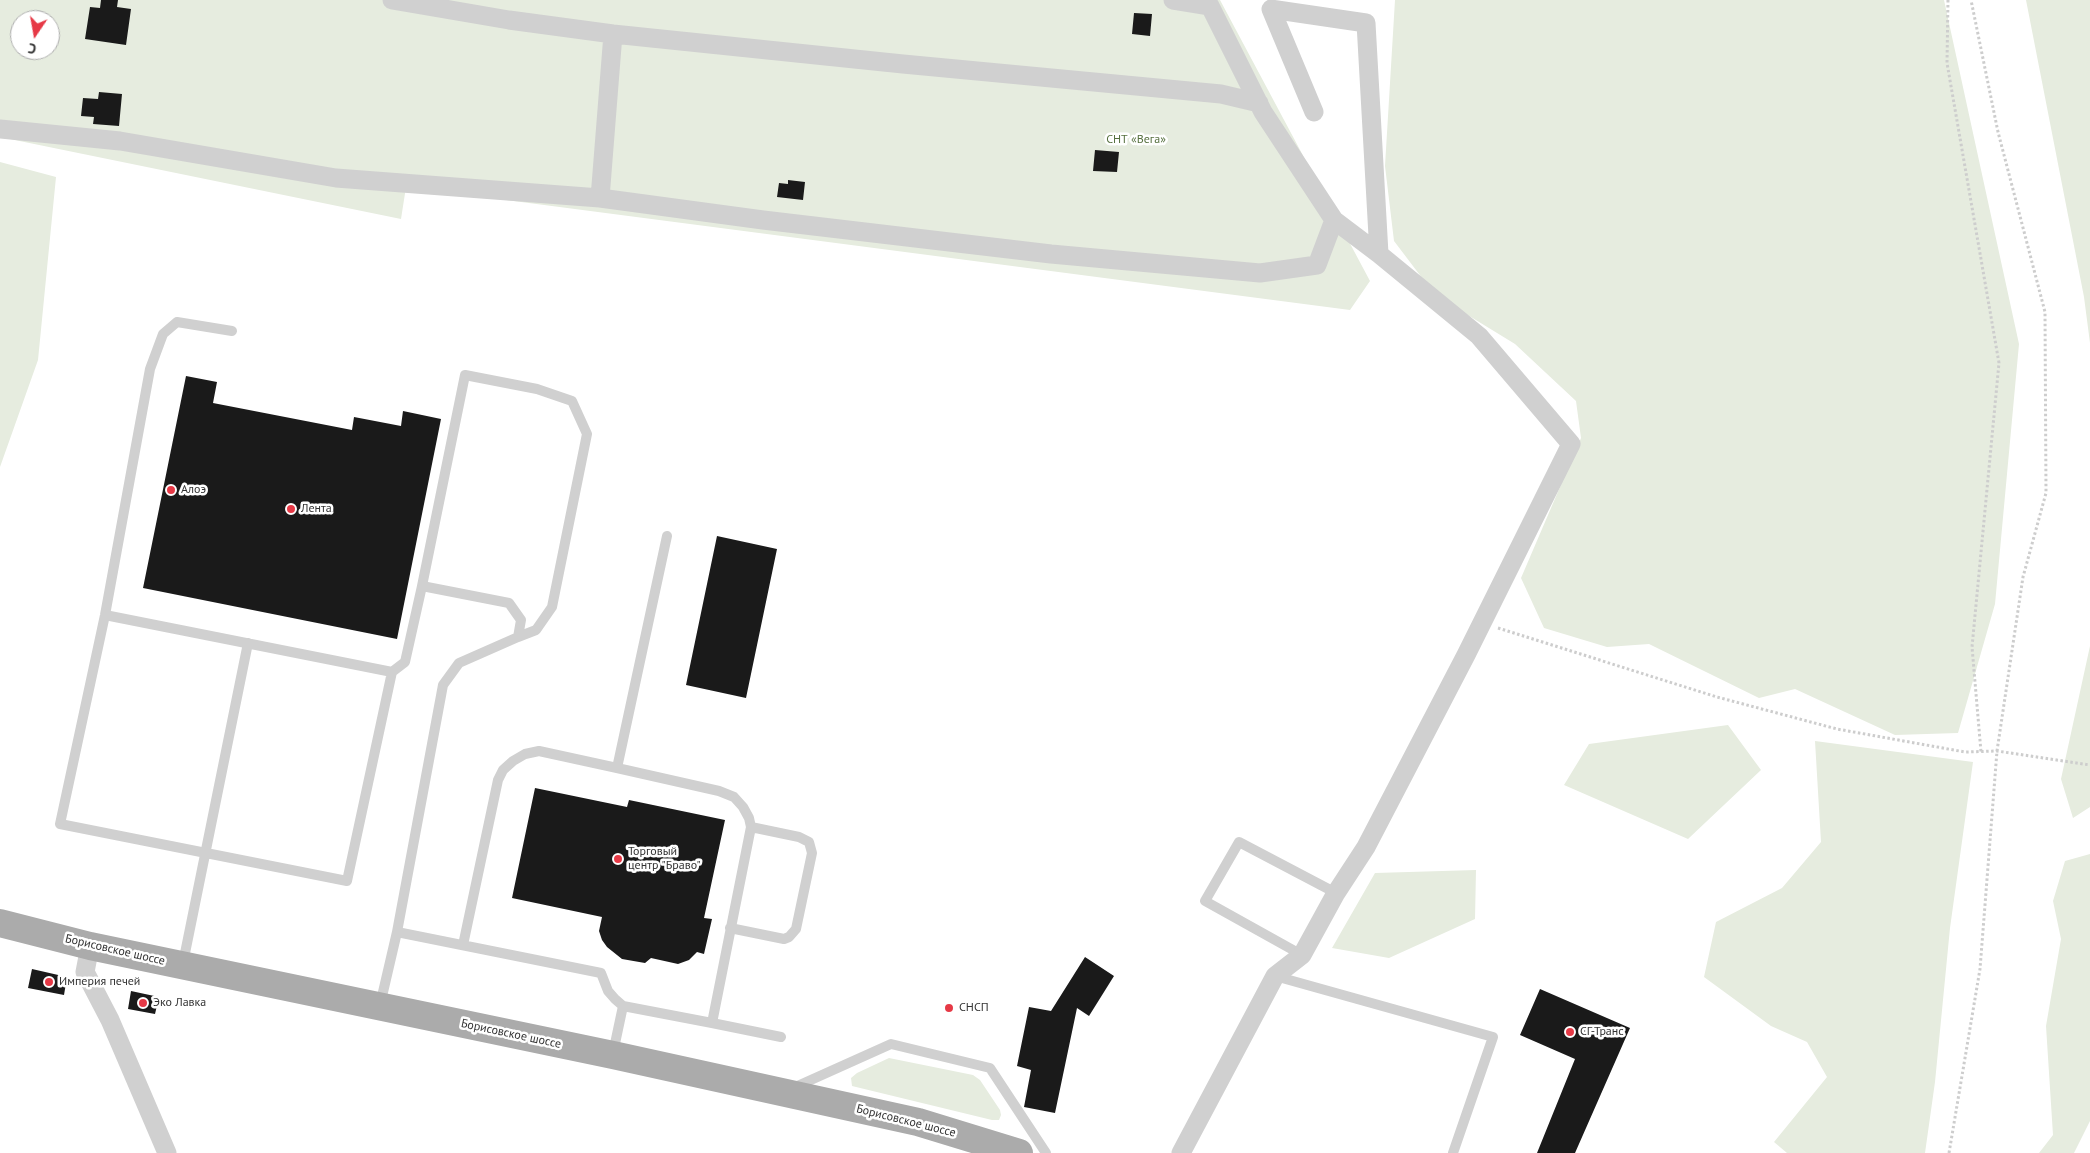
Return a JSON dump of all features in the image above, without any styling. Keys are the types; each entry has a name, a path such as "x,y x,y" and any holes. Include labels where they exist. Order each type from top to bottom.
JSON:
{"main road":[{"name":"Борисовское шоссе","path":"0,923 90,946 613,1055 918,1122 1020,1153"}],"street":[{"path":"392,0 509,20 613,34 1221,94 1259,103"},
{"path":"1172,0 1210,6 1259,103 1334,220 1379,254 1479,336 1571,444 1483,623 1366,847 1336,893 1302,955 1274,976 1181,1153"},
{"path":"1314,112 1271,9 1366,23 1379,254"},
{"path":"600,198 613,34"},
{"path":"0,129 120,141 336,178 600,198 763,220 1051,254 1260,273 1317,265 1334,220"},
{"path":"90,946 85,972 110,1020 167,1153"}],"lane":[{"path":"232,331 177,322 163,334 150,369 105,615 60,824 347,881 392,672 405,662 465,375 537,389 572,401 587,434 552,607 536,630 460,663 443,685 397,932 379,1006"},
{"path":"617,768 667,536"},
{"path":"422,586 509,603 521,620 518,637"},
{"path":"105,615 392,672"},
{"path":"183,965 248,643"},
{"path":"463,945 498,780 503,770 513,761 525,754 539,751 719,791 734,797 743,807 751,827 712,1023"},
{"path":"730,928 784,938 794,933 812,853 809,842 799,837 751,827"},
{"path":"1302,955 1205,900 1239,842 1336,893"},
{"path":"397,932 602,973 608,991 615,1000 624,1006 781,1036"},
{"path":"1274,976 1493,1037 1453,1153"},
{"path":"613,1055 624,1006"},
{"path":"783,1092 891,1044 990,1068 1046,1153"}],"path":[{"path":"1948,0 1947,63 1999,362 1972,647 1980,752"},
{"path":"1949,1153 1980,969 1997,752 2023,577 2046,493 2045,312 1998,132 1971,0"},
{"path":"1483,623 1717,697 1837,729 1965,752 1997,752 2090,765"}],"green space":[{"name":"СНТ «Вега»","path":"0,0 1220,0 1370,281 1350,310 406,187 401,219 0,137"},
{"path":"1395,0 1944,0 2019,344 1995,604 1958,733 1895,735 1795,689 1759,698 1649,644 1607,647 1544,628 1521,578 1581,438 1576,401 1515,344 1435,295 1394,241 1385,166"},
{"path":"2026,0 2090,0 2090,343 2084,297"},
{"path":"0,162 56,177 38,360 0,467"},
{"path":"2090,646 2090,807 2073,818 2061,779"},
{"path":"1728,725 1761,770 1688,839 1564,785 1589,744"},
{"path":"1815,741 1973,762 1950,928 1935,1082 1925,1153 1787,1153 1774,1142 1827,1077 1807,1042 1771,1026 1704,977 1716,922 1782,888 1821,842"},
{"path":"2090,854 2090,1121 2074,1153 2039,1153 2053,1135 2046,1026 2061,939 2053,901 2065,861"},
{"path":"1476,870 1475,919 1389,958 1332,948 1375,873"},
{"path":"889,1058 973,1075 980,1080 1000,1110 999,1120 992,1120 852,1086 851,1078 857,1073"}],"building":[{"path":"101,0 118,0 117,7 131,9 126,45 85,39 90,7 100,8"},
{"path":"1134,13 1152,14 1150,36 1132,34"},
{"path":"99,92 122,94 119,126 93,124 94,117 81,116 83,98 98,99"},
{"path":"1095,150 1119,152 1117,172 1093,171"},
{"path":"788,180 805,182 803,200 777,197 779,183 788,184"},
{"name":"Лента","path":"186,376 217,382 213,403 352,430 354,417 401,426 403,411 441,419 397,639 143,588"},
{"path":"717,536 777,549 746,698 686,685"},
{"name":"Торговый центр \"Браво\"","path":"535,788 627,807 629,800 725,820 704,918 712,919 704,954 697,952 689,960 678,964 651,958 645,963 622,959 607,947 602,940 599,931 602,917 512,898"},
{"path":"1085,957 1114,976 1089,1016 1077,1008 1055,1113 1024,1107 1031,1070 1017,1066 1029,1007 1051,1011"},
{"path":"32,969 67,977 64,995 28,988"},
{"path":"1540,989 1630,1028 1575,1153 1537,1153 1575,1059 1520,1035"},
{"name":"Эко Лавка","path":"131,991 159,997 155,1014 128,1009"}],"place":[{"name":"Алоэ","path":"171,490"},
{"name":"Лента","path":"291,509"},
{"name":"Торговый центр \"Браво\"","path":"618,859"},
{"name":"Империя печей","path":"49,982"},
{"name":"Эко Лавка","path":"143,1003"},
{"name":"СНСП","path":"949,1008"},
{"name":"СГ-Транс","path":"1570,1032"}]}
